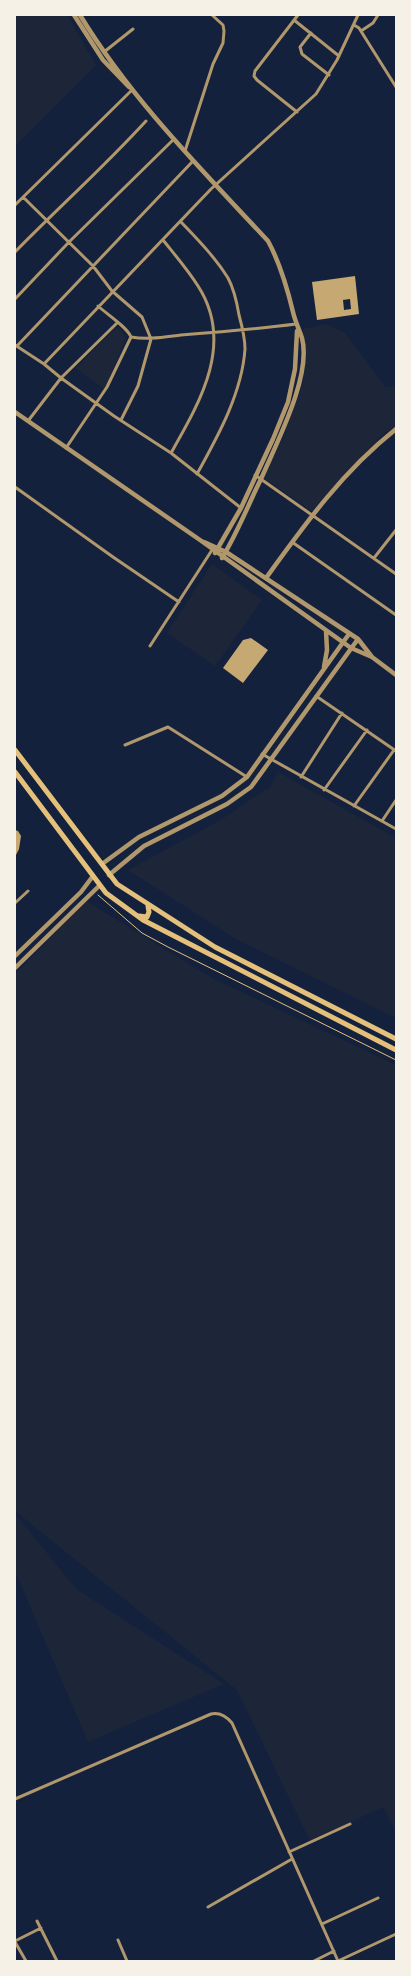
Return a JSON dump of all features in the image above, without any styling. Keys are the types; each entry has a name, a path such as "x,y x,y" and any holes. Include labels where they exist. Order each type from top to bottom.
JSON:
{"main road":[{"path":"15,750 116,884 215,947 396,1038"},
{"path":"15,772 106,893 137,915 396,1050"},
{"path":"137,915 147,917 149,910 146,904"}],"street":[{"path":"74,15 99,56 126,86 131,89"},
{"path":"80,15 131,89 193,161 268,241 277,257 284,277 296,327 293,385 273,439 241,508 219,547 214,551 150,646"},
{"path":"185,152 214,64 223,43 223,25 212,15"},
{"path":"297,112 254,76 255,72 298,15"},
{"path":"44,364 112,291 216,185 316,94 329,75 358,15"},
{"path":"361,31 373,23 378,15"},
{"path":"294,20 339,56"},
{"path":"354,25 361,31 396,88"},
{"path":"99,56 133,29"},
{"path":"311,33 300,47 302,54 329,75"},
{"path":"15,205 131,89"},
{"path":"15,252 47,219 113,158 146,121"},
{"path":"15,299 69,242 174,139"},
{"path":"193,161 16,346 171,453 241,508"},
{"path":"23,197 93,266 112,291 142,317 152,339 138,386 121,420"},
{"path":"181,222 210,252 228,280 237,302 245,348 239,380 219,434 197,474"},
{"path":"163,240 199,286 211,313 215,333 211,371 197,407 171,453"},
{"path":"98,306 128,330 131,336"},
{"path":"28,421 61,378 117,323"},
{"path":"131,336 152,339 296,327"},
{"path":"222,558 236,533 288,418 298,388 302,337 296,327"},
{"path":"66,448 107,387 131,336"},
{"path":"15,412 200,540 222,558 326,631 352,648 372,657 396,675"},
{"path":"266,578 312,515 350,470 396,429"},
{"path":"255,475 396,574"},
{"path":"15,487 179,602"},
{"path":"374,558 396,530"},
{"path":"200,540 219,547 358,639 372,657"},
{"path":"292,542 396,615"},
{"path":"324,669 327,650 326,631"},
{"path":"102,864 139,837 222,796 247,777 349,634"},
{"path":"109,875 144,846 227,804 251,787 358,639"},
{"path":"316,696 395,750 354,806"},
{"path":"301,777 342,713"},
{"path":"125,746 168,727 247,777"},
{"path":"324,790 367,730"},
{"path":"262,754 396,829"},
{"path":"231,789 237,797"},
{"path":"382,821 396,800"},
{"path":"15,956 82,892 93,876"},
{"path":"15,968 100,885"},
{"path":"15,903 28,891"},
{"path":"15,1799 216,1713 223,1715 232,1723 338,1961 396,1934"},
{"path":"289,1852 350,1824"},
{"path":"208,1906 292,1859"},
{"path":"322,1924 378,1898"},
{"path":"37,1921 57,1961"},
{"path":"26,1961 15,1941 41,1928"},
{"path":"118,1940 127,1961"},
{"path":"314,1961 334,1951"}],"path":[{"path":"93,890 142,933 396,1060"}],"shaded area":[{"path":"15,15 67,15 96,65 15,146"},
{"path":"326,324 345,333 385,387 396,387 396,426 381,436 312,511 263,478 282,440 303,383 306,355 303,329"},
{"path":"115,328 120,329 126,337 105,390 76,368"},
{"path":"212,564 262,600 215,666 167,633"},
{"path":"278,772 396,838 396,1018 236,939 128,870 219,821 266,789 268,790"},
{"path":"86,901 214,979 396,1065 396,1832 383,1807 310,1841 237,1690 15,1511 15,974"},
{"path":"17,1516 76,1589 224,1684 88,1742 15,1571 15,1517"}],"building":[{"path":"355,276 359,314 317,320 312,282","holes":["350,299 351,309 344,310 343,300"]},
{"path":"251,638 268,650 243,683 223,668 243,640"},
{"path":"15,830 21,836 19,849 15,857"}]}
